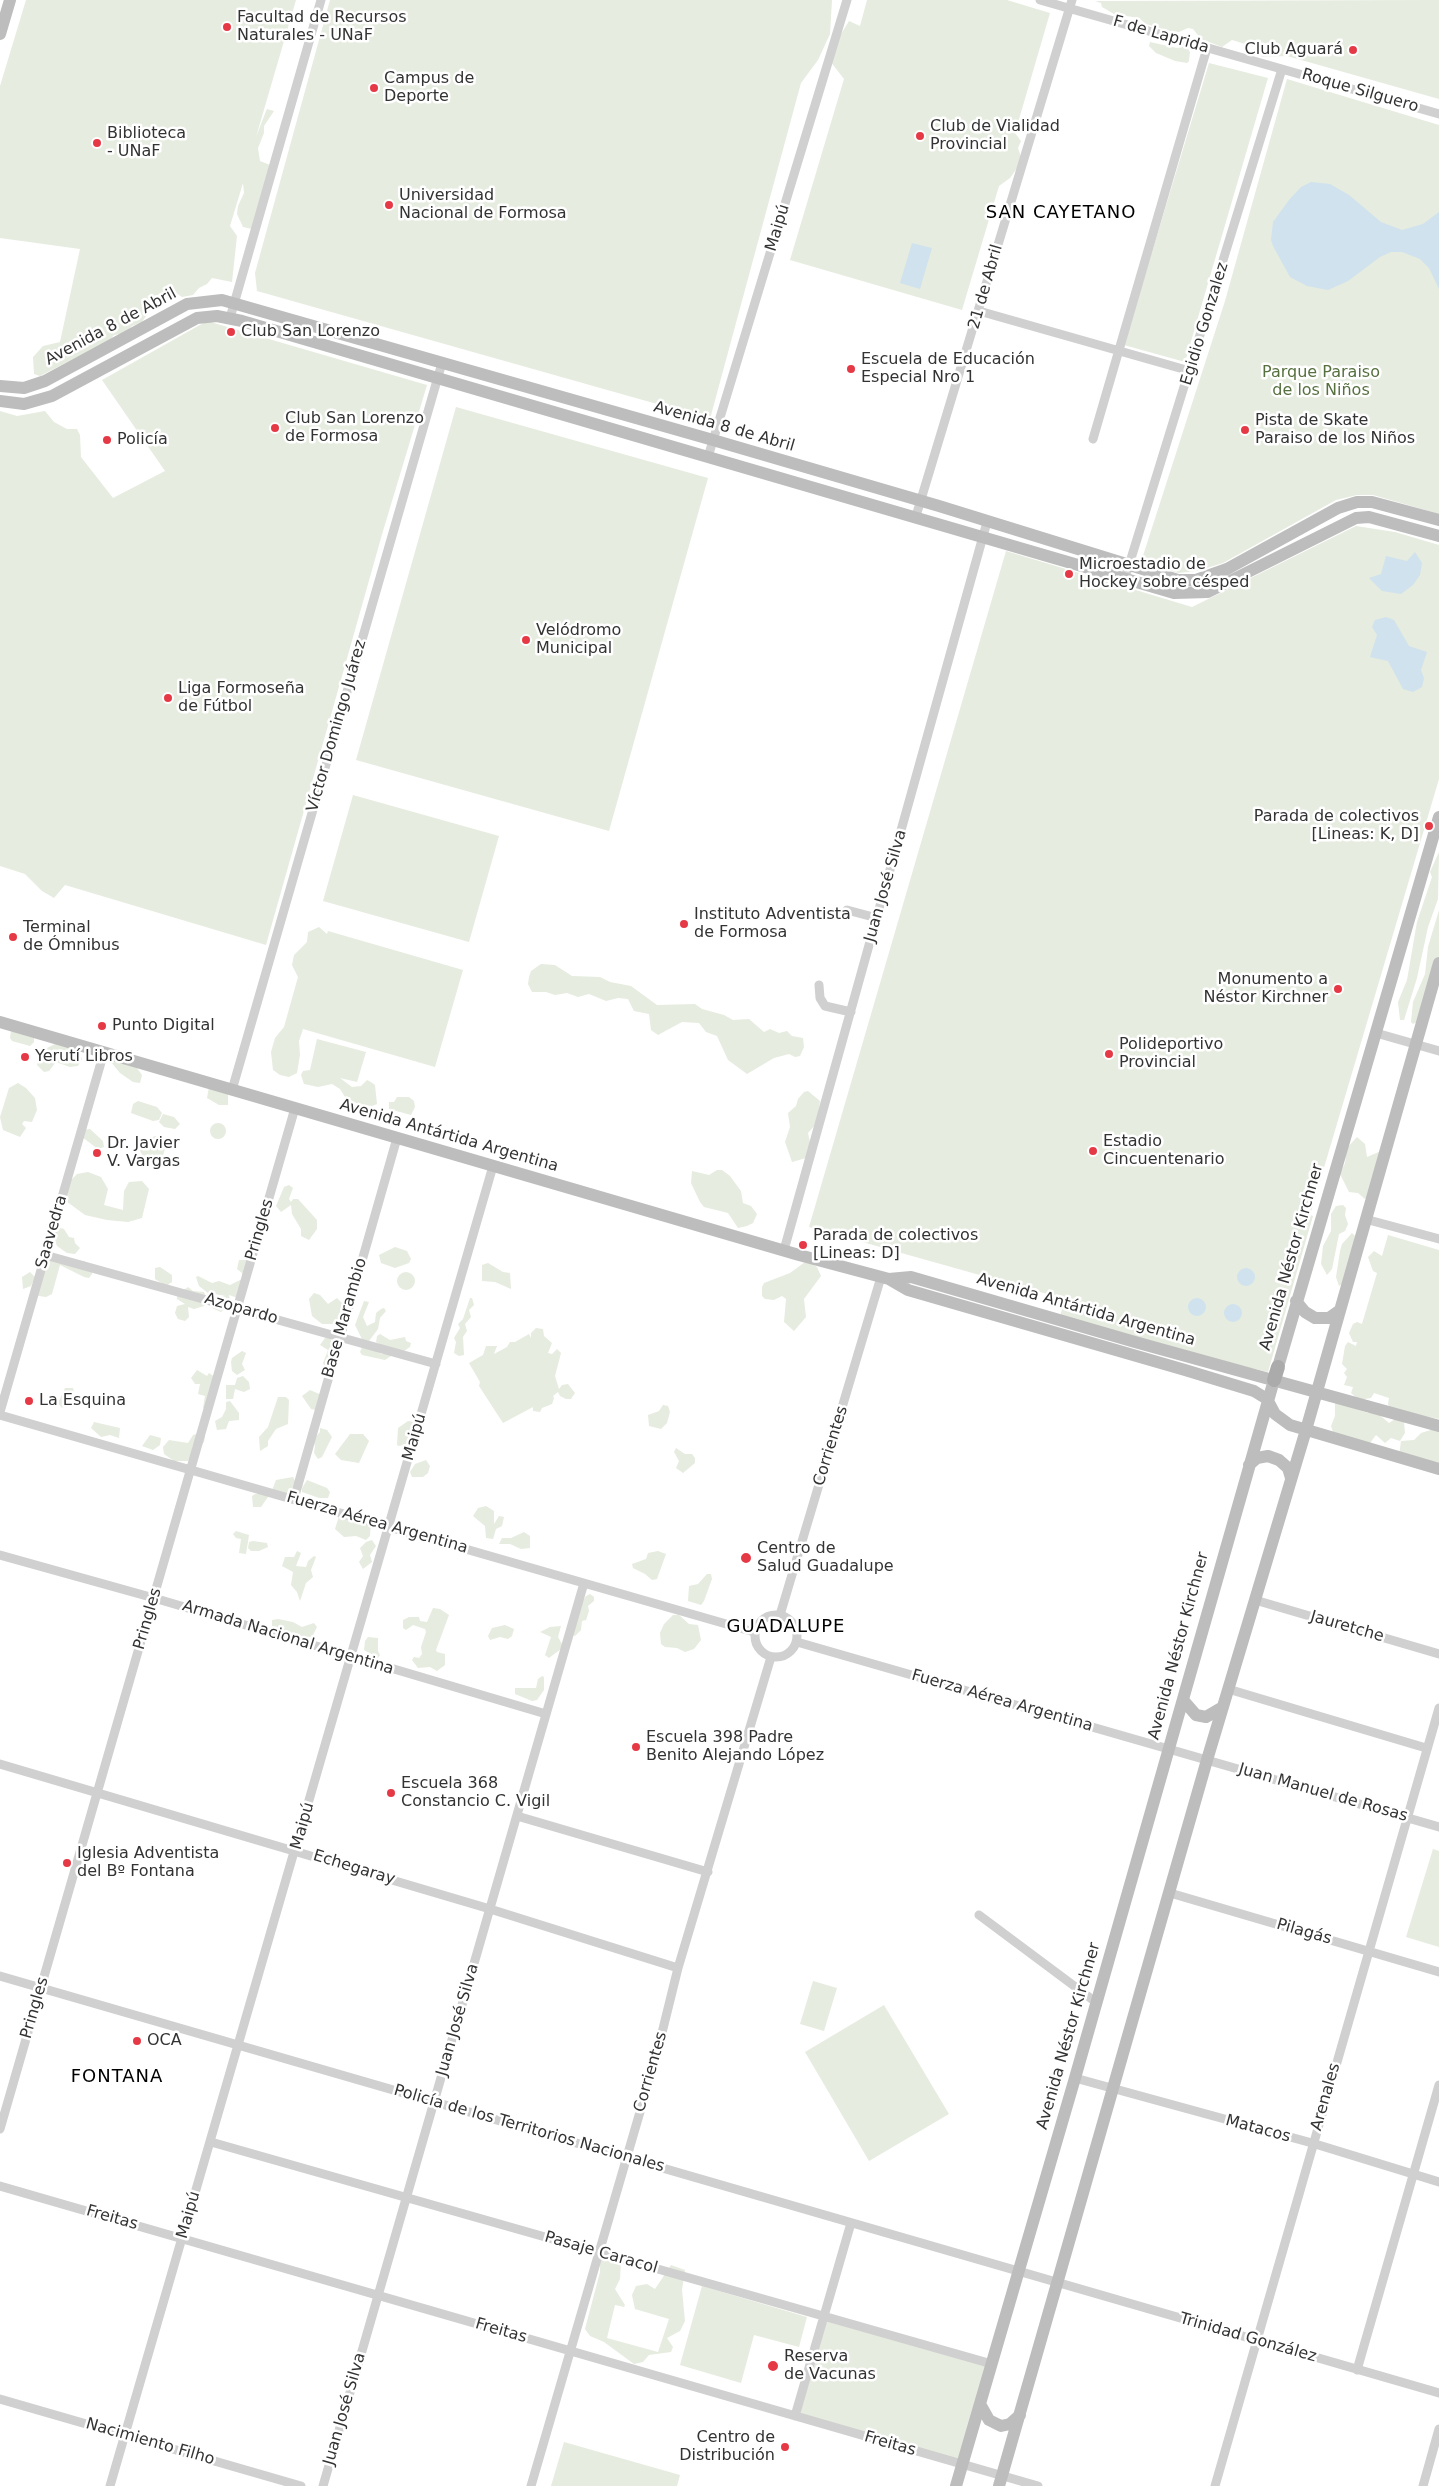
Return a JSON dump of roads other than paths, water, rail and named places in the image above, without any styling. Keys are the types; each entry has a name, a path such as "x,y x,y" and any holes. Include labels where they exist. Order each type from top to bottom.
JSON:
{"main road":[{"path":"0,34 10,0"},
{"name":"Avenida 8 de Abril","path":"0,386 24,388 59,374 187,304 222,300 921,501 987,522 1127,573 1174,593 1208,592 1356,518 1368,517 1439,536"},
{"name":"Avenida 8 de Abril","path":"0,401 24,404 36,402 197,318 210,316 230,318 983,536 1127,573 1178,580 1196,580 1227,569 1338,508 1357,502 1372,502 1439,520"},
{"path":"59,374 67,387"},
{"name":"Avenida Néstor Kirchner","path":"956,2486 1076,2078 1267,1399 1439,817"},
{"path":"1000,2481 1207,1760 1306,1430 1439,963"},
{"name":"Avenida Antártida Argentina","path":"0,1022 885,1278 908,1290 1185,1370 1254,1391 1267,1399"},
{"name":"Avenida Antártida Argentina","path":"885,1278 911,1277 1276,1373 1316,1392 1439,1426"},
{"path":"1296,1301 1305,1312 1314,1318 1329,1318 1339,1311"},
{"path":"1267,1399 1275,1414 1290,1425 1439,1469"},
{"path":"1249,1465 1257,1458 1268,1456 1279,1460 1288,1468 1291,1478"},
{"path":"1183,1700 1196,1715 1206,1716 1223,1707"},
{"path":"980,2404 989,2420 1001,2426 1010,2424 1020,2414"}],"street":[{"path":"230,318 321,0"},
{"name":"Maipú","path":"708,457 847,0"},
{"name":"F de Laprida","path":"1040,0 1071,4 1207,48 1282,69"},
{"name":"21 de Abril","path":"916,516 1071,4"},
{"path":"1093,439 1207,48"},
{"name":"Roque Silguero","path":"1282,69 1439,114"},
{"name":"Egidio Gonzalez","path":"1127,573 1282,69"},
{"path":"979,311 1190,371"},
{"name":"Víctor Domingo Juárez","path":"232,1090 442,363"},
{"name":"Juan José Silva","path":"784,1250 987,522"},
{"path":"847,910 877,918"},
{"path":"819,985 820,998 825,1006 851,1012"},
{"path":"1376,1033 1439,1051"},
{"name":"Saavedra","path":"0,1414 104,1052"},
{"name":"Pringles","path":"0,2129 296,1108"},
{"name":"Base Marambio","path":"294,1499 397,1138"},
{"name":"Maipú","path":"110,2486 493,1166"},
{"path":"1365,1219 1439,1239"},
{"name":"Azopardo","path":"45,1255 436,1364"},
{"name":"Corrientes","path":"780,1615 885,1278"},
{"name":"Fuerza Aérea Argentina","path":"0,1414 754,1632"},
{"name":"Armada Nacional Argentina","path":"0,1555 154,1598 546,1714"},
{"name":"Juan José Silva","path":"323,2486 584,1583"},
{"name":"Jauretche","path":"1255,1600 1439,1654"},
{"path":"780,1615 788,1618 794,1625 797,1633 796,1642 791,1651 782,1657 771,1657 758,1648 754,1632 764,1618 780,1615"},
{"name":"Fuerza Aérea Argentina","path":"796,1642 1207,1760"},
{"name":"Corrientes","path":"532,2486 678,1968 771,1657"},
{"path":"1228,1689 1426,1748"},
{"name":"Arenales","path":"1215,2486 1258,2340 1312,2143 1439,1708"},
{"name":"Juan Manuel de Rosas","path":"1207,1760 1439,1827"},
{"name":"Echegaray","path":"0,1764 296,1850 678,1968"},
{"path":"517,1816 708,1872"},
{"name":"Pilagás","path":"1170,1893 1439,1972"},
{"path":"980,1915 1097,2003"},
{"name":"Policía de los Territorios Nacionales","path":"0,1976 1057,2282"},
{"name":"Matacos","path":"1076,2078 1312,2143 1439,2182"},
{"path":"1357,2370 1439,2085"},
{"name":"Pasaje Caracol","path":"211,2142 992,2364"},
{"name":"Freitas","path":"0,2186 962,2464 1000,2481 1038,2486"},
{"path":"795,2416 852,2223"},
{"name":"Trinidad González","path":"1057,2282 1439,2394"},
{"name":"Nacimiento Filho","path":"0,2399 301,2486"},
{"path":"1423,2486 1439,2429"}],"water":[{"path":"1311,182 1330,184 1349,195 1381,222 1402,230 1423,224 1439,212 1439,289 1429,268 1420,259 1402,252 1391,252 1380,257 1348,281 1328,290 1307,286 1290,277 1271,240 1273,222 1301,187"},
{"path":"912,243 932,248 920,289 900,283"},
{"path":"1415,552 1422,563 1420,575 1413,585 1401,594 1382,591 1369,578 1381,574 1386,556 1407,561"},
{"path":"1386,617 1394,620 1409,646 1427,652 1421,670 1424,678 1422,687 1413,692 1403,689 1388,661 1370,657 1377,635 1372,627 1375,620"},
{"path":"1242,1268 1250,1268 1255,1273 1253,1284 1242,1286 1237,1281 1237,1273"},
{"path":"1193,1298 1201,1298 1206,1303 1204,1314 1193,1316 1188,1311 1188,1303"},
{"path":"1229,1304 1237,1304 1242,1309 1240,1320 1229,1322 1224,1317 1224,1309"}],"place":[{"name":"Facultad de Recursos Naturales - UNaF","path":"227,27"},
{"name":"Club Aguará","path":"1353,50"},
{"name":"Campus de Deporte","path":"374,88"},
{"name":"Club de Vialidad Provincial","path":"920,136"},
{"name":"Biblioteca - UNaF","path":"97,143"},
{"name":"Universidad Nacional de Formosa","path":"389,205"},
{"name":"Club San Lorenzo","path":"231,332"},
{"name":"Escuela de Educación Especial Nro 1","path":"851,369"},
{"name":"Club San Lorenzo de Formosa","path":"275,428"},
{"name":"Pista de Skate Paraiso de los Niños","path":"1245,430"},
{"name":"Policía","path":"107,440"},
{"name":"Microestadio de Hockey sobre césped","path":"1069,574"},
{"name":"Velódromo Municipal","path":"526,640"},
{"name":"Liga Formoseña de Fútbol","path":"168,698"},
{"name":"Parada de colectivos [Lineas: K, D]","path":"1429,826"},
{"name":"Instituto Adventista de Formosa","path":"684,924"},
{"name":"Terminal de Ómnibus","path":"13,937"},
{"name":"Monumento a Néstor Kirchner","path":"1338,989"},
{"name":"Punto Digital","path":"102,1026"},
{"name":"Polideportivo Provincial","path":"1109,1054"},
{"name":"Yerutí Libros","path":"25,1057"},
{"name":"Estadio Cincuentenario","path":"1093,1151"},
{"name":"Dr. Javier V. Vargas","path":"97,1153"},
{"name":"Parada de colectivos [Lineas: D]","path":"803,1245"},
{"name":"La Esquina","path":"29,1401"},
{"name":"Centro de Salud Guadalupe","path":"746,1558"},
{"name":"Escuela 398 Padre Benito Alejando López","path":"636,1747"},
{"name":"Escuela 368 Constancio C. Vigil","path":"391,1793"},
{"name":"Iglesia Adventista del Bº Fontana","path":"67,1863"},
{"name":"OCA","path":"137,2041"},
{"name":"Reserva de Vacunas","path":"773,2366"},
{"name":"Centro de Distribución","path":"785,2447"}],"district":[{"name":"SAN CAYETANO","path":"1061,213"},
{"name":"GUADALUPE","path":"786,1627"},
{"name":"FONTANA","path":"117,2077"}],"park label":[{"name":"Parque Paraiso de los Niños","path":"1321,382"}]}
